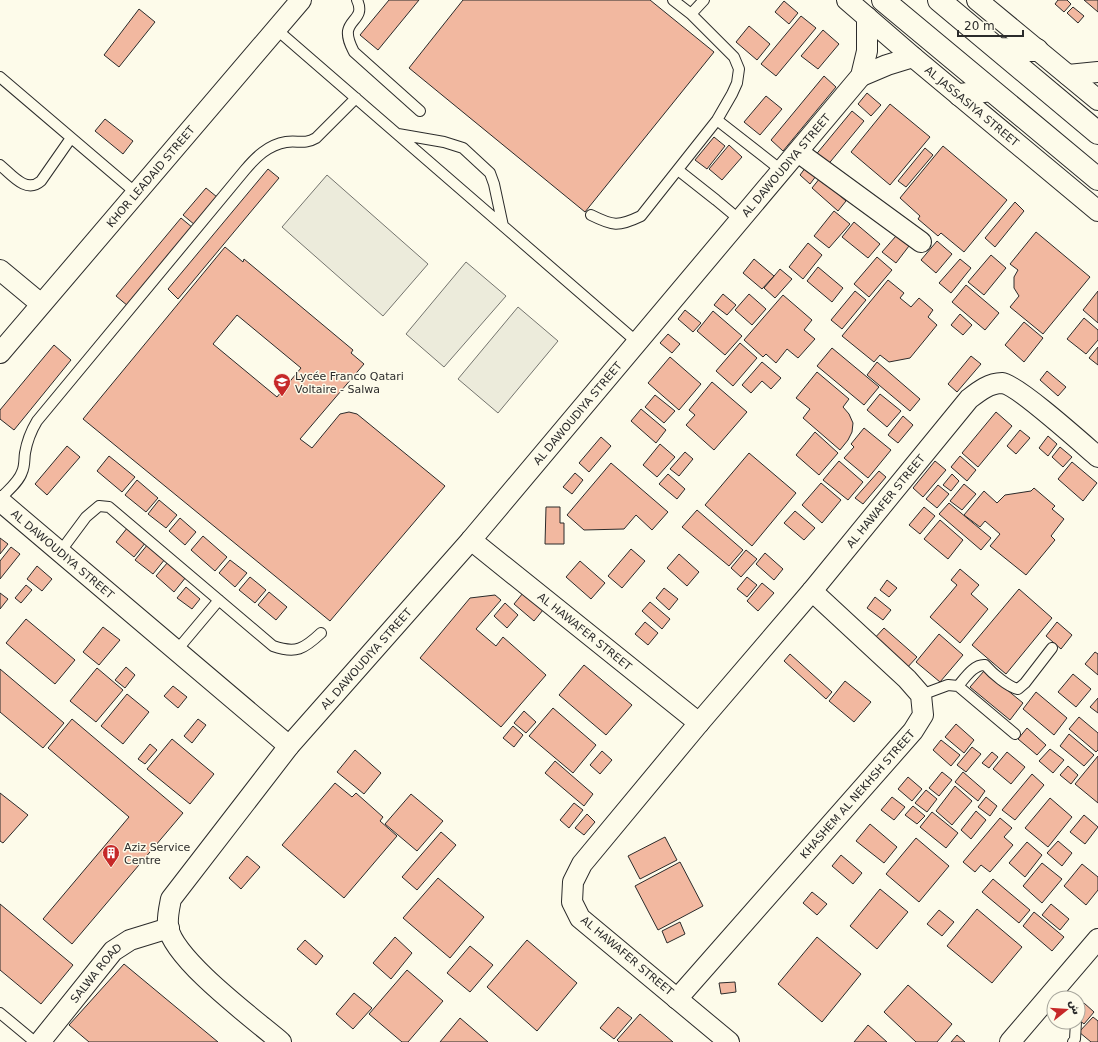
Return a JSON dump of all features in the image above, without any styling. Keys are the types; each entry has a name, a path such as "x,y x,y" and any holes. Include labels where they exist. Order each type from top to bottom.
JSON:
{"street":[{"name":"KHOR LEADAID STREET","path":"0,353 40,304 301,0"},
{"name":"AL JASSASIYA STREET","path":"846,0 913,58 960,95 1098,211"},
{"path":"883,0 1098,179"},
{"path":"939,0 1098,133"},
{"path":"978,0 1098,100"},
{"name":"AL DAWOUDIYA STREET","path":"281,1042 206,979 178,949 168,928 168,914 171,899 289,746 471,540 861,76 867,51 867,17"},
{"path":"998,49 1038,50"},
{"name":"AL DAWOUDIYA STREET","path":"861,76 887,65 913,58"},
{"path":"1068,75 1098,72"},
{"path":"960,95 991,90"},
{"path":"798,152 920,242"},
{"path":"0,270 40,304"},
{"name":"AL HAWAFER STREET","path":"729,1042 580,918 572,902 573,882 582,864 699,723 812,591 969,399 984,387 1002,383 1019,391 1098,457"},
{"name":"AL DAWOUDIYA STREET","path":"0,500 289,746"},
{"name":"AL HAWAFER STREET","path":"471,540 699,723"},
{"path":"812,591 907,679 921,695"},
{"name":"KHASHEM AL NEKHSH STREET","path":"677,998 913,731 923,715 921,695"},
{"name":"SALWA ROAD","path":"40,1042 113,951 130,940 168,928"},
{"path":"1058,990 1098,939"},
{"path":"1010,1042 1046,1003"}],"lane":[{"path":"357,0 360,6 357,16 348,31 349,42 354,52 420,111"},
{"path":"591,215 603,221 615,224 626,223 641,216 716,120 737,83 739,69 734,57 691,14 673,0"},
{"path":"691,14 704,0"},
{"path":"276,29 637,342"},
{"path":"0,77 136,193"},
{"path":"0,500 23,472 24,454 27,443 31,431 37,421 249,166 257,157 275,145 287,142 309,142 316,138 356,98"},
{"path":"716,120 781,170"},
{"path":"398,134 444,142 463,148 490,173 494,184 503,226"},
{"path":"0,166 23,184 29,186 36,185 41,181 70,138"},
{"path":"678,170 740,220"},
{"path":"60,552 86,517 99,506 109,507 273,646 286,650 299,649 312,642 321,633"},
{"path":"177,650 220,600"},
{"path":"958,686 974,668 980,665 985,666 1012,688 1018,689 1025,683 1052,648"},
{"path":"921,695 948,685 958,686 1015,734"},
{"path":"0,1013 35,1042"},
{"path":"1073,1042 1075,1039 1076,1030"}],"shaded area":[{"path":"327,175 428,264 383,316 282,227"},
{"path":"466,262 506,296 444,367 406,334"},
{"path":"518,307 558,341 498,413 458,379"}],"building":[{"path":"389,0 419,0 378,50 360,35"},
{"path":"463,0 650,0 714,52 585,212 409,68"},
{"path":"1058,0 1067,0 1071,4 1064,12 1055,4"},
{"path":"1084,0 1098,0 1098,12"},
{"path":"784,1 798,13 789,24 775,12"},
{"path":"1073,7 1084,16 1078,23 1067,13"},
{"path":"139,9 155,22 119,67 104,55"},
{"path":"801,16 816,28 776,76 761,64"},
{"path":"749,26 770,44 757,60 736,42"},
{"path":"823,30 839,44 818,69 801,56"},
{"path":"824,76 836,87 783,151 771,140"},
{"path":"867,93 881,105 871,116 858,104"},
{"path":"766,96 782,109 760,135 744,122"},
{"path":"890,104 930,137 890,185 851,152"},
{"path":"852,111 864,121 826,167 814,157"},
{"path":"105,119 133,141 123,154 95,131"},
{"path":"714,137 725,146 707,169 695,160"},
{"path":"729,145 742,157 722,180 709,169"},
{"path":"943,146 1007,200 964,252 941,233 938,236 918,219 920,216 900,198"},
{"path":"925,148 933,155 906,187 898,181"},
{"path":"806,167 816,176 810,184 800,175"},
{"path":"268,169 279,178 178,299 168,289"},
{"path":"820,178 846,201 838,211 812,188"},
{"path":"206,188 217,197 195,225 183,215"},
{"path":"1015,202 1024,211 995,247 985,238"},
{"path":"834,211 850,224 829,248 814,236"},
{"path":"181,218 193,228 128,306 116,296"},
{"path":"854,222 880,244 868,258 842,237"},
{"path":"1036,232 1090,277 1043,334 1010,307 1019,296 1014,288 1014,277 1018,270 1010,264"},
{"path":"896,236 909,246 896,263 882,252"},
{"path":"937,241 952,254 936,273 921,260"},
{"path":"808,243 822,255 803,279 789,267"},
{"name":"Lycée Franco Qatari Voltaire - Salwa","path":"225,247 243,262 244,259 353,350 351,353 364,364 300,439 312,448 340,414 349,412 357,414 445,486 330,621 83,419","holes":["237,315 301,368 277,397 213,344"]},
{"path":"991,255 1006,268 984,295 968,282"},
{"path":"877,257 892,270 869,297 854,284"},
{"path":"754,259 774,276 762,289 743,273"},
{"path":"960,259 971,268 951,293 939,283"},
{"path":"818,267 843,288 832,302 807,281"},
{"path":"780,269 792,279 775,298 764,288"},
{"path":"888,280 904,293 900,298 911,307 919,298 933,310 928,317 937,325 910,358 889,362 880,355 874,362 842,336"},
{"path":"966,285 999,313 985,330 952,302"},
{"path":"855,291 866,300 842,329 831,320"},
{"path":"1098,291 1098,323 1083,310"},
{"path":"723,294 736,305 727,315 714,305"},
{"path":"749,294 766,309 752,325 735,310"},
{"path":"783,295 812,320 804,330 815,339 798,358 787,349 776,363 766,354 763,357 744,340"},
{"path":"685,310 701,323 693,332 678,319"},
{"path":"713,311 742,336 725,355 697,331"},
{"path":"960,314 972,325 963,335 951,325"},
{"path":"1084,318 1098,330 1098,340 1086,354 1067,339"},
{"path":"1024,322 1043,338 1024,362 1005,345"},
{"path":"668,334 680,344 672,353 660,343"},
{"path":"740,343 757,358 733,386 716,371"},
{"path":"54,345 71,360 14,430 0,419 0,410"},
{"path":"1098,347 1098,365 1089,358"},
{"path":"832,348 879,387 864,405 817,366"},
{"path":"971,356 981,364 957,392 948,384"},
{"path":"670,357 701,384 679,410 648,383"},
{"path":"762,362 781,378 771,389 762,381 751,393 742,385"},
{"path":"877,362 920,399 910,411 867,375"},
{"path":"1047,371 1066,387 1058,396 1040,380"},
{"path":"817,372 849,399 843,407 849,414 853,423 852,432 840,450 803,418 810,409 796,398"},
{"path":"712,382 747,412 714,450 686,425 695,415 689,410"},
{"path":"880,394 901,411 887,427 867,410"},
{"path":"655,395 675,411 664,423 645,407"},
{"path":"641,409 666,430 656,443 631,421"},
{"path":"996,412 1012,426 978,467 962,453"},
{"path":"903,416 913,425 898,443 888,435"},
{"path":"864,428 891,450 868,478 844,458 854,447 851,444"},
{"path":"1020,430 1030,438 1016,454 1007,446"},
{"path":"815,432 838,453 819,475 796,455"},
{"path":"1048,436 1057,444 1048,456 1039,448"},
{"path":"601,437 611,446 589,472 579,463"},
{"path":"660,444 675,457 657,477 643,465"},
{"path":"67,446 80,457 47,495 35,484"},
{"path":"1060,447 1072,457 1063,467 1052,457"},
{"path":"685,452 693,459 679,476 670,469"},
{"path":"749,453 796,493 752,546 705,505"},
{"path":"109,456 135,477 122,492 97,471"},
{"path":"960,456 976,470 967,481 951,467"},
{"path":"839,461 863,482 848,500 823,480"},
{"path":"935,461 946,470 923,497 913,488"},
{"path":"1072,462 1097,483 1083,501 1058,479"},
{"path":"611,463 668,512 652,530 636,515 624,529 584,530 567,515"},
{"path":"879,471 886,477 863,504 855,498"},
{"path":"575,473 583,480 572,494 563,487"},
{"path":"668,474 685,489 677,499 659,484"},
{"path":"952,474 959,481 951,491 943,485"},
{"path":"137,480 158,498 146,512 125,495"},
{"path":"821,483 841,500 822,523 802,505"},
{"path":"964,484 976,494 962,510 950,501"},
{"path":"938,485 949,494 937,508 926,499"},
{"path":"1034,488 1055,506 1052,509 1064,519 1051,536 1055,540 1026,575 990,546 1000,534 985,521 980,527 964,515 984,491 997,503 1005,495 1031,491"},
{"path":"159,500 177,515 166,528 148,514"},
{"path":"949,503 991,538 981,550 939,514"},
{"path":"546,507 560,507 560,523 564,523 564,544 545,544"},
{"path":"924,507 935,516 920,534 909,525"},
{"path":"697,510 743,550 729,566 682,527"},
{"path":"795,511 815,528 804,540 784,523"},
{"path":"180,518 196,532 185,545 169,531"},
{"path":"940,520 963,540 948,559 924,539"},
{"path":"128,527 146,542 134,557 116,542"},
{"path":"203,536 227,557 215,571 191,550"},
{"path":"0,538 8,544 0,554"},
{"path":"148,544 165,559 153,574 135,560"},
{"path":"11,547 20,554 0,579 0,561"},
{"path":"631,549 645,561 622,588 608,576"},
{"path":"746,550 757,559 741,577 731,568"},
{"path":"765,553 783,569 774,580 756,564"},
{"path":"679,554 699,572 687,586 667,568"},
{"path":"230,560 247,573 235,587 219,573"},
{"path":"580,561 605,583 591,599 566,577"},
{"path":"168,562 186,577 174,592 156,576"},
{"path":"37,566 52,579 42,591 27,579"},
{"path":"960,569 979,585 971,594 988,609 960,643 930,617 957,585 951,580"},
{"path":"250,577 266,590 255,603 239,590"},
{"path":"747,577 757,585 747,597 737,589"},
{"path":"887,580 897,588 889,597 880,590"},
{"path":"762,583 774,593 758,611 747,601"},
{"path":"26,585 32,590 21,603 15,598"},
{"path":"186,587 200,599 192,609 177,598"},
{"path":"664,588 678,599 669,610 656,598"},
{"path":"1019,589 1052,618 1006,674 972,645"},
{"path":"269,592 287,607 276,620 258,605"},
{"path":"0,593 8,599 0,609"},
{"path":"523,593 543,610 534,621 514,604"},
{"path":"495,595 501,600 476,629 496,646 503,637 546,675 501,727 420,658 470,598"},
{"path":"875,597 891,610 883,620 867,608"},
{"path":"650,602 670,619 662,629 642,611"},
{"path":"505,603 518,615 507,628 494,616"},
{"path":"26,619 75,660 55,684 6,643"},
{"path":"645,622 658,633 648,645 635,634"},
{"path":"1057,622 1072,635 1061,649 1046,636"},
{"path":"103,627 120,640 99,665 83,652"},
{"path":"884,628 917,657 905,670 872,641"},
{"path":"939,634 963,655 940,682 916,662"},
{"path":"1095,652 1098,654 1098,675 1085,664"},
{"path":"790,654 832,692 826,699 784,661"},
{"path":"584,665 632,705 606,735 559,695"},
{"path":"126,667 135,675 125,688 115,680"},
{"path":"97,668 123,690 96,722 70,701"},
{"path":"0,669 64,723 43,748 0,712"},
{"path":"984,671 1023,703 1010,720 970,687"},
{"path":"1073,674 1091,689 1076,707 1058,692"},
{"path":"845,681 871,702 854,722 829,701"},
{"path":"173,686 187,697 178,708 164,696"},
{"path":"1036,692 1067,718 1054,735 1023,709"},
{"path":"127,694 149,712 123,744 101,726"},
{"path":"1098,698 1098,713 1090,707"},
{"path":"553,708 596,745 573,773 529,736"},
{"path":"524,711 536,722 526,733 514,723"},
{"path":"1079,717 1098,733 1098,750 1096,752 1069,729"},
{"name":"Aziz Service Centre","path":"72,719 183,813 72,944 43,919 129,817 48,748"},
{"path":"198,719 206,725 192,743 184,736"},
{"path":"956,724 974,740 964,753 945,737"},
{"path":"513,726 523,735 514,747 503,738"},
{"path":"1027,728 1046,745 1037,755 1018,739"},
{"path":"1069,734 1094,755 1084,766 1060,746"},
{"path":"172,739 214,774 190,804 147,769"},
{"path":"941,740 960,755 951,766 933,750"},
{"path":"150,744 157,750 145,764 138,759"},
{"path":"972,747 981,754 966,772 957,765"},
{"path":"1050,749 1064,760 1053,773 1039,761"},
{"path":"355,750 381,773 364,794 337,772"},
{"path":"602,751 612,760 600,774 590,765"},
{"path":"992,752 998,757 989,768 982,763"},
{"path":"1007,752 1025,767 1011,784 993,769"},
{"path":"1098,756 1098,803 1075,784"},
{"path":"555,761 593,794 584,806 545,773"},
{"path":"1068,766 1078,775 1071,784 1060,775"},
{"path":"942,772 952,780 939,796 929,788"},
{"path":"963,772 985,791 978,801 955,782"},
{"path":"1032,774 1044,785 1015,820 1002,810"},
{"path":"908,777 922,789 912,801 898,789"},
{"path":"335,783 352,797 356,793 383,817 380,821 397,836 344,898 282,845"},
{"path":"955,786 972,801 952,825 936,811"},
{"path":"926,790 937,799 927,812 915,803"},
{"path":"0,793 28,815 3,843 0,841"},
{"path":"411,794 443,821 417,851 385,824"},
{"path":"892,797 905,807 894,820 881,810"},
{"path":"986,797 997,806 990,816 978,807"},
{"path":"1050,798 1072,817 1048,847 1025,828"},
{"path":"574,803 583,810 569,828 560,820"},
{"path":"913,806 925,816 917,824 905,815"},
{"path":"976,811 986,820 971,839 961,830"},
{"path":"932,812 958,833 946,848 920,827"},
{"path":"587,814 595,822 584,835 575,828"},
{"path":"1084,815 1098,827 1085,844 1070,832"},
{"path":"1000,818 1012,828 1004,837 1013,845 990,872 981,865 975,872 963,862"},
{"path":"870,824 897,847 884,863 856,841"},
{"path":"441,832 456,845 417,890 402,877"},
{"path":"665,837 677,860 640,879 628,856"},
{"path":"916,838 949,866 919,902 886,874"},
{"path":"1058,841 1072,853 1062,866 1047,853"},
{"path":"1027,842 1042,855 1025,877 1009,863"},
{"path":"841,855 862,873 853,884 832,866"},
{"path":"247,856 260,867 241,889 229,878"},
{"path":"680,862 703,906 658,930 635,886"},
{"path":"1042,863 1062,879 1042,903 1023,886"},
{"path":"1082,864 1098,877 1098,890 1086,905 1064,886"},
{"path":"438,878 484,917 450,958 403,918"},
{"path":"993,879 1030,910 1019,923 982,892"},
{"path":"880,889 908,912 877,949 850,926"},
{"path":"812,892 827,904 817,915 803,903"},
{"path":"0,904 73,965 41,1004 0,970"},
{"path":"1051,904 1069,919 1060,930 1042,915"},
{"path":"977,909 1022,947 992,983 947,946"},
{"path":"939,910 954,922 942,936 927,924"},
{"path":"1034,912 1064,937 1052,951 1023,926"},
{"path":"680,922 685,934 667,943 662,931"},
{"path":"395,937 412,953 391,979 373,963"},
{"path":"817,937 861,974 822,1022 778,984"},
{"path":"305,940 323,956 316,965 297,949"},
{"path":"527,940 577,983 537,1031 487,987"},
{"path":"470,946 493,965 470,992 447,973"},
{"path":"124,964 218,1042 89,1042 69,1025"},
{"path":"407,970 443,1001 408,1042 402,1042 369,1014"},
{"path":"735,982 736,992 721,994 719,983"},
{"path":"908,985 952,1024 937,1042 916,1042 884,1012"},
{"path":"354,993 372,1008 353,1029 336,1014"},
{"path":"1086,1005 1094,1012 1086,1022"},
{"path":"618,1007 632,1018 614,1039 600,1028"},
{"path":"640,1014 673,1042 619,1042 617,1040"},
{"path":"1093,1017 1098,1021 1098,1042 1091,1042 1079,1032 1081,1030 1086,1030 1086,1024"},
{"path":"460,1018 488,1042 440,1042"},
{"path":"868,1025 887,1042 854,1042"},
{"path":"957,1035 965,1042 951,1042"}],"place":[{"name":"Lycée Franco Qatari Voltaire - Salwa","path":"282,397"},
{"name":"Aziz Service Centre","path":"111,868"}]}
